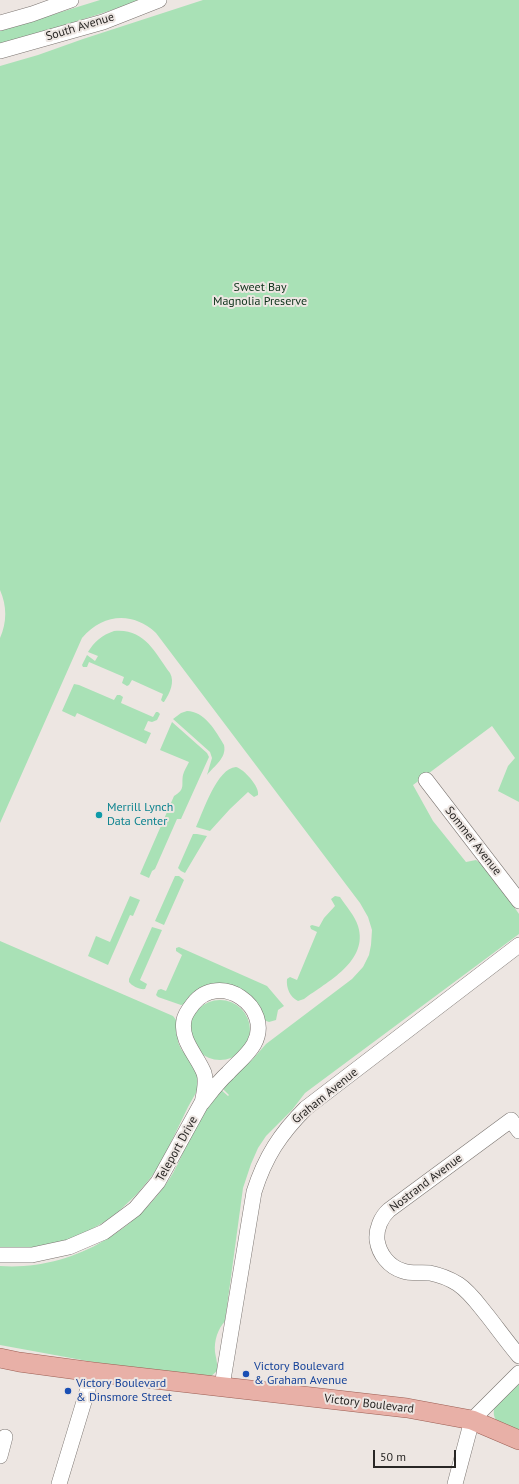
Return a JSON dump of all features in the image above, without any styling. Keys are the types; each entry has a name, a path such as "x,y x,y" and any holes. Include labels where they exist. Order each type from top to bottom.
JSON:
{"main road":[{"name":"Victory Boulevard","path":"0,1358 93,1372 407,1408 472,1420 519,1440"}],"street":[{"path":"0,23 32,14 71,0"},
{"name":"South Avenue","path":"0,51 103,22 159,0"},
{"name":"Sommer Avenue","path":"426,780 484,854 519,902"},
{"name":"Graham Avenue","path":"222,1386 254,1192 269,1154 280,1136 306,1108 519,945"},
{"name":"Teleport Drive","path":"0,1255 32,1255 69,1247 104,1232 135,1209 158,1182 202,1103 223,1077 251,1050 258,1035 256,1016 250,1006 242,998 231,992 221,990 209,993 199,998 186,1014 184,1021 183,1031 186,1041 204,1074 205,1084 202,1103"},
{"name":"Nostrand Avenue","path":"515,1125 389,1210 382,1218 377,1236 378,1245 382,1256 394,1267 403,1271 445,1277 458,1284 469,1293 519,1356"},
{"path":"60,1484 93,1372"},
{"path":"460,1482 472,1420 519,1372"},
{"path":"0,1456 5,1437"}],"green space":[{"path":"100,0 143,0 0,45 0,31"},
{"name":"Sweet Bay Magnolia Preserve","path":"203,0 519,0 519,802 498,791 508,766 515,758 492,726 413,785 433,821 466,862 476,860 488,869 519,914 519,934 305,1093 292,1110 266,1136 258,1148 243,1188 225,1321 218,1331 215,1343 217,1371 209,1378 142,1371 0,1345 0,1266 26,1266 51,1262 76,1254 99,1244 121,1230 141,1213 158,1194 173,1173 191,1135 219,1088 228,1096 229,1095 220,1086 252,1060 266,1044 352,979 363,967 369,955 371,945 372,930 368,917 360,903 156,633 137,621 118,618 108,620 90,630 82,638 0,823 0,638 5,620 5,608 0,590 0,66 38,55"},
{"path":"114,631 133,633 141,637 159,657 170,673 172,680 170,691 164,702 161,700 163,694 132,680 127,686 122,683 124,677 89,662 87,667 83,667 82,665 87,655 95,661 98,656 88,652 93,645 102,637"},
{"path":"74,684 114,700 117,695 120,695 123,697 121,703 153,717 156,712 158,712 160,714 157,720 152,722 148,721 144,730 151,733 146,744 77,713 75,717 62,711"},
{"path":"187,711 199,714 204,718 213,728 224,745 224,754 222,758 207,775 212,758 210,752 173,719 181,713"},
{"path":"172,722 207,753 209,757 181,819 177,819 155,869 152,871 149,878 140,874 174,796 182,789 183,775 189,762 160,750"},
{"path":"236,767 243,771 251,779 257,788 258,795 254,797 248,792 210,831 196,827 217,782 229,769"},
{"path":"193,834 207,836 185,873 178,868"},
{"path":"175,876 179,876 184,880 164,925 155,921"},
{"path":"130,896 140,900 133,916 130,915 108,965 88,956 96,936 110,942"},
{"path":"335,896 340,897 357,922 360,938 357,950 352,960 334,978 304,999 298,1001 289,992 287,979 290,977 297,980 317,932 311,929 310,926 312,925 319,927 324,918 335,906 331,899"},
{"path":"152,927 162,930 140,980 147,984 145,989 141,989 130,983 129,979"},
{"path":"0,941 173,1016 177,1021 178,1042 181,1049 198,1070 198,1089 160,1165 137,1194 106,1221 83,1234 69,1240 34,1249 0,1250"},
{"path":"179,947 267,986 284,1006 278,1010 276,1020 269,1022 264,1020 241,992 181,1005 158,997 156,995 158,990 161,989 166,991 182,955 176,951 176,948"},
{"path":"214,1000 226,1000 237,1005 245,1013 250,1024 248,1042 237,1055 226,1060 214,1060 203,1055 195,1047 190,1036 190,1024 195,1013 203,1005"},
{"path":"519,1384 519,1430 496,1420 494,1409 500,1399"}],"place":[{"name":"Merrill Lynch Data Center","path":"99,815"},
{"name":"Victory Boulevard & Graham Avenue","path":"246,1374"},
{"name":"Victory Boulevard & Dinsmore Street","path":"68,1391"}]}
